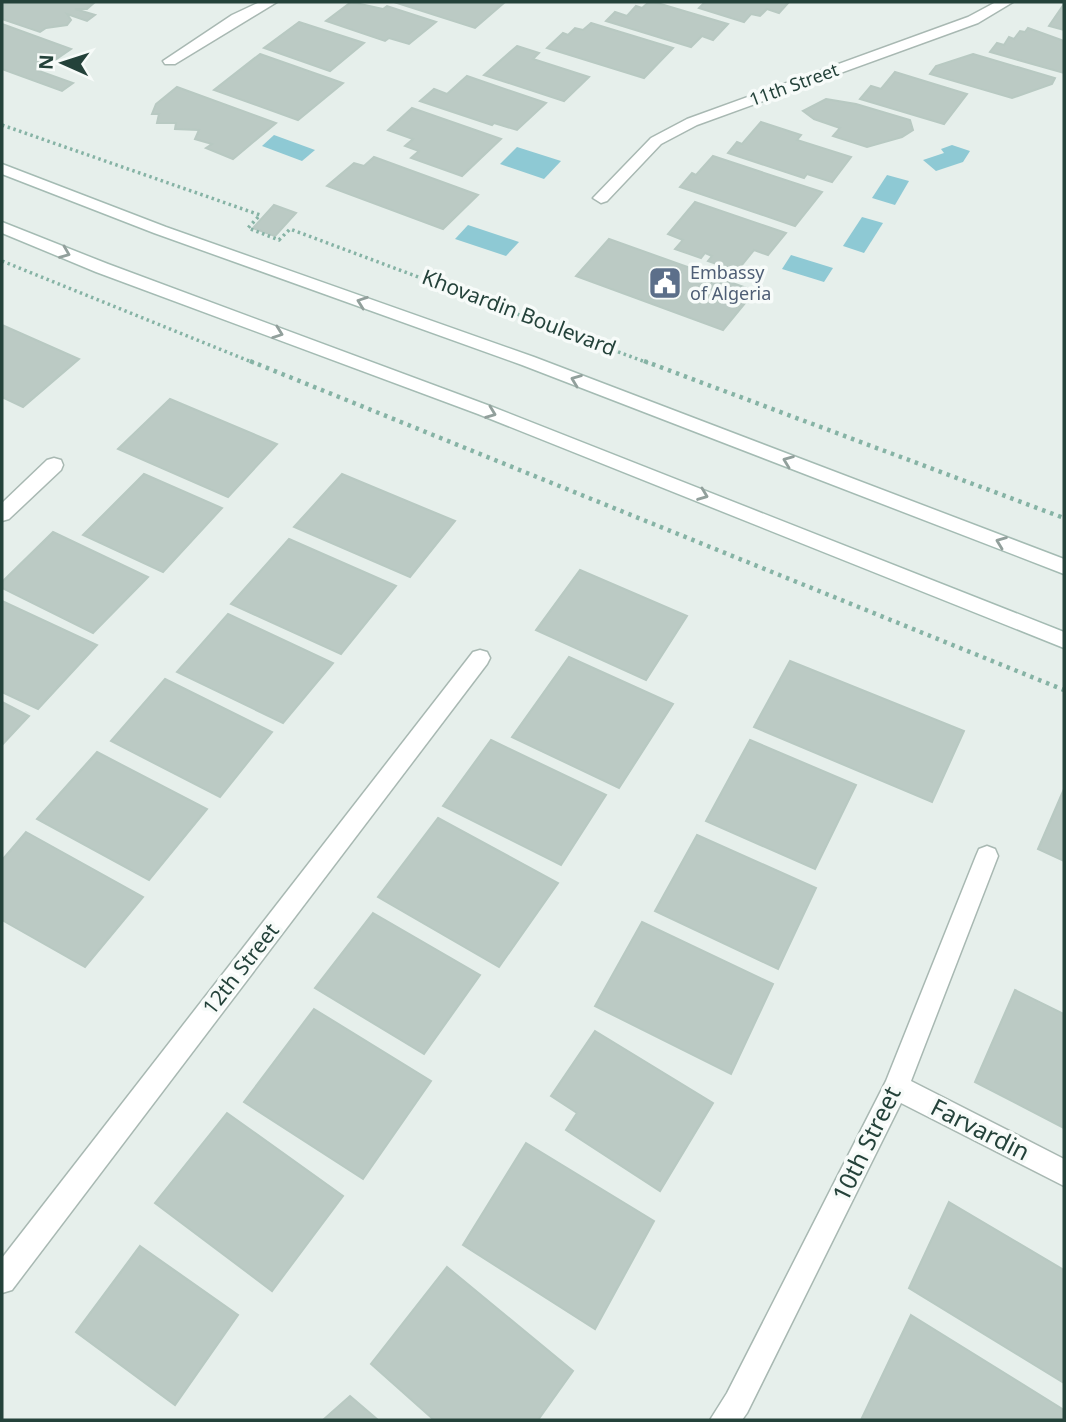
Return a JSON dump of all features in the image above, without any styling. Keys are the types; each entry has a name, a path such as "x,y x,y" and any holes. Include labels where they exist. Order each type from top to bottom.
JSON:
{"main road":[{"path":"170,61 237,18 270,2"},
{"name":"11th Street","path":"601,198 656,141 692,122 973,20 1006,2"},
{"name":"Khovardin Boulevard","path":"2,169 160,230 528,361 1064,567"},
{"path":"2,227 102,268 496,415 1064,640"},
{"path":"2,514 54,466"},
{"name":"12th Street","path":"2,1280 480,658"},
{"name":"10th Street","path":"724,1420 737,1403 896,1087 987,856"},
{"name":"Farvardin","path":"896,1087 1064,1174"}],"path":[{"name":"Khovardin Boulevard","path":"2,125 260,215 248,228 279,240 290,229 1064,517"},
{"path":"2,261 1064,690"}],"water":[{"path":"274,135 315,150 302,161 262,146"},
{"path":"952,145 970,151 963,162 936,171 923,160 944,153 941,149"},
{"path":"517,147 561,161 544,179 500,164"},
{"path":"887,175 909,181 895,205 872,198"},
{"path":"862,217 883,223 864,253 843,246"},
{"path":"468,225 519,242 506,256 455,239"},
{"path":"791,255 833,268 824,282 782,269"}],"building":[{"path":"2,2 95,2 87,9 75,9 95,15 87,21 67,14 71,20 67,25 46,28 40,32 2,19"},
{"path":"351,2 383,9 387,6 436,22 409,44 389,38 385,41 326,21"},
{"path":"394,2 505,2 475,28"},
{"path":"649,2 728,24 713,40 702,36 691,47 606,21 615,12 627,16 636,6 642,8"},
{"path":"705,2 789,2 779,13 767,9 760,16 751,14 744,22 699,8"},
{"path":"1064,4 1064,30 1049,26"},
{"path":"299,22 364,43 330,71 264,48"},
{"path":"591,23 673,48 644,78 547,48 563,33 568,35 575,28 583,30"},
{"path":"2,24 71,49 39,71 73,83 62,91 2,69"},
{"path":"1028,28 1064,41 1064,73 990,52 997,43 1004,45 1009,37 1014,39 1020,31 1025,32"},
{"path":"517,46 539,53 533,59 589,77 564,101 484,75"},
{"path":"260,54 343,83 298,120 214,90"},
{"path":"973,54 1055,78 1052,84 1012,98 930,74 936,66"},
{"path":"895,72 967,94 944,124 860,99 871,86 881,89"},
{"path":"467,76 546,103 517,130 494,123 492,125 420,101 434,89 447,94"},
{"path":"177,87 276,123 233,159 206,148 212,144 195,139 199,130 175,129 176,123 157,123 159,114 152,114 156,104"},
{"path":"826,99 856,104 910,120 913,130 902,137 867,147 833,136 840,128 814,119 803,111"},
{"path":"412,108 501,139 462,176 411,158 419,151 405,146 413,139 388,130"},
{"path":"761,122 801,135 797,140 851,157 832,182 807,174 804,178 728,153 737,142 742,144"},
{"path":"713,156 822,192 795,226 680,187 692,173 696,175"},
{"path":"374,157 478,195 443,229 327,186 354,163 364,166"},
{"path":"695,202 786,233 768,255 754,250 737,271 708,261 712,256 705,253 701,258 675,249 683,240 668,234"},
{"path":"274,205 296,213 275,236 253,228"},
{"name":"Embassy of Algeria","path":"609,239 755,291 723,330 576,276"},
{"path":"2,325 79,359 23,407 2,397"},
{"path":"170,399 277,444 228,497 118,449"},
{"path":"144,474 222,508 163,572 83,535"},
{"path":"342,474 455,521 410,577 294,527"},
{"path":"53,532 148,577 93,633 2,588 2,582"},
{"path":"289,539 396,586 341,654 231,604"},
{"path":"580,570 687,616 646,680 536,630"},
{"path":"2,601 97,645 38,709 2,692"},
{"path":"228,614 333,663 283,723 177,672"},
{"path":"569,657 673,704 619,788 512,737"},
{"path":"790,661 964,731 932,802 754,727"},
{"path":"165,679 272,732 220,797 111,741"},
{"path":"2,702 29,716 2,745"},
{"path":"491,740 606,795 561,865 443,806"},
{"path":"750,740 856,785 815,869 706,821"},
{"path":"97,752 207,809 149,880 37,819"},
{"path":"1064,789 1064,861 1038,849"},
{"path":"438,818 558,883 499,967 378,897"},
{"path":"26,832 143,897 85,967 2,920 2,860"},
{"path":"697,835 816,888 778,969 655,911"},
{"path":"373,913 480,975 424,1054 315,988"},
{"path":"642,922 773,984 731,1074 595,1006"},
{"path":"1015,990 1064,1014 1064,1128 975,1082"},
{"path":"314,1009 431,1081 363,1179 244,1102"},
{"path":"595,1031 713,1103 660,1191 566,1130 577,1113 551,1096"},
{"path":"227,1113 343,1196 272,1291 155,1203"},
{"path":"526,1143 654,1221 595,1329 463,1245"},
{"path":"949,1202 1064,1270 1064,1383 909,1288"},
{"path":"140,1246 238,1315 175,1405 76,1332"},
{"path":"447,1267 573,1371 538,1420 434,1420 371,1364"},
{"path":"911,1315 1064,1410 1064,1420 861,1420"},
{"path":"350,1396 378,1420 323,1420"}],"place":[{"name":"Embassy of Algeria","path":"665,283"}]}
